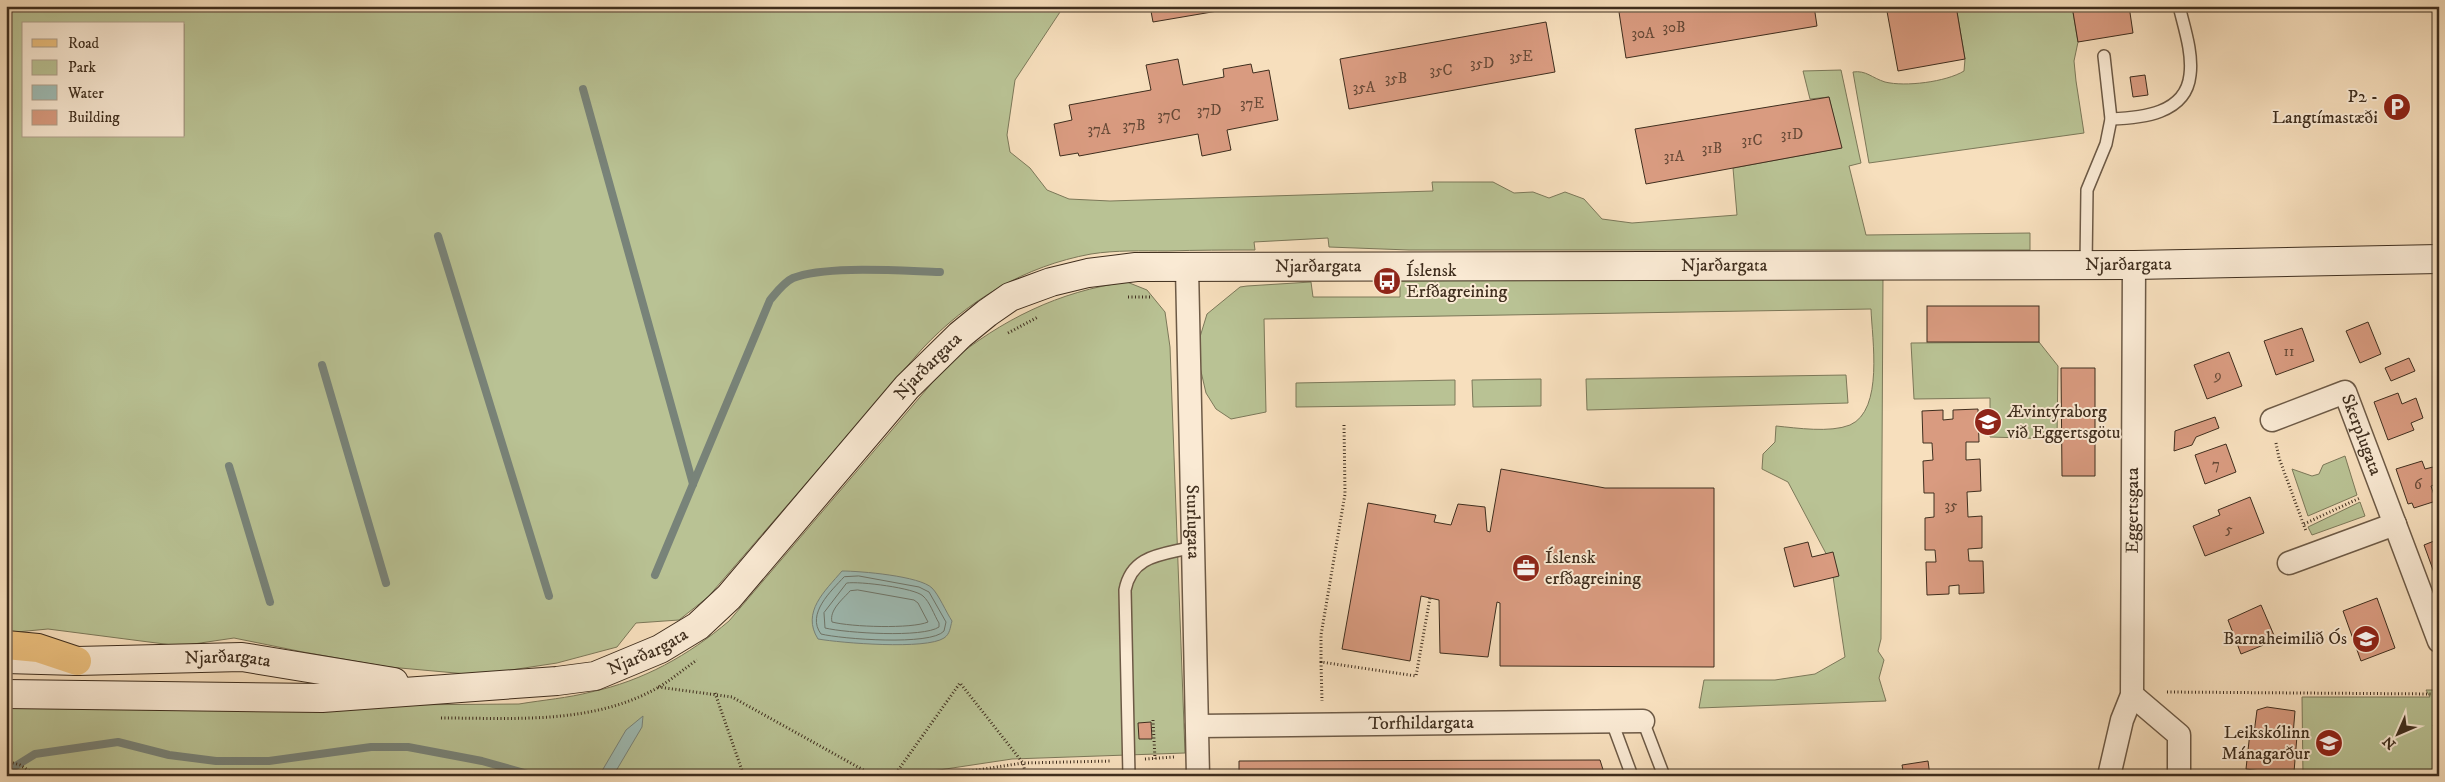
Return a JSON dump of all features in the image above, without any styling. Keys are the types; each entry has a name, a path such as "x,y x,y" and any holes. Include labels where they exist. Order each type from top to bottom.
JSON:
{"main road":[{"name":"Njarðargata","path":"6,694 322,698 505,687 595,676 660,649 698,626 729,597 907,387 960,335 1010,297 1051,282 1088,273 1136,267 2086,266 2439,259"},
{"path":"6,645 38,648 77,661"},
{"name":"Njarðargata","path":"6,659 77,661 242,657 447,690"}],"street":[{"name":"Eggertsgata","path":"2109,776 2122,720 2132,695 2134,265"},
{"name":"Sturlugata","path":"1187,268 1198,766"},
{"name":"Skerplugata","path":"2272,420 2345,392 2439,641"},
{"path":"2289,563 2395,524"},
{"path":"2132,695 2179,734 2179,776"},
{"name":"Torfhildargata","path":"1197,726 1643,721"}],"lane":[{"path":"2111,120 2150,116 2170,107 2186,92 2190,75 2189,57 2180,6"},
{"path":"2086,266 2087,190 2106,144 2111,120 2104,56"},
{"path":"1129,776 1125,590 1128,578 1135,566 1149,558 1193,547"},
{"path":"1643,721 1664,776"},
{"path":"1612,722 1632,776"}],"path":[{"path":"1120,297 1151,297"},
{"path":"1005,335 1043,315"},
{"path":"2272,420 2279,458 2308,535"},
{"path":"1323,725 1321,635 1345,494 1344,425"},
{"path":"2304,524 2382,488"},
{"path":"1321,662 1416,676 1430,598"},
{"path":"702,657 658,687 715,693 732,697 874,776"},
{"path":"894,776 960,683 1023,763 1026,776"},
{"path":"2434,694 2439,687"},
{"path":"2165,692 2434,694 2439,698"},
{"path":"715,693 744,776"},
{"path":"1153,720 1155,758"},
{"path":"938,776 1023,763 1128,761 1155,758 1198,766"},
{"path":"6,761 20,765 37,776"}],"green space":[{"path":"6,6 1059,6 1062,9 1015,80 1007,135 1010,152 1030,168 1047,190 1069,199 1110,201 1433,191 1432,182 1493,182 1514,193 1533,192 1549,198 1565,192 1584,199 1602,219 1632,223 1737,215 1733,168 1841,148 1829,97 1810,99 1803,71 1841,70 1861,163 1849,166 1866,235 2030,233 2030,250 1409,250 1329,247 1328,238 1254,242 1255,250 1129,251 1091,254 1043,267 1021,276 978,301 959,315 922,349 708,597 679,620 636,623 617,647 557,663 478,675 389,667 234,638 180,646 48,629 6,633"},
{"path":"1956,6 2072,6 2078,42 2074,61 2084,133 1869,163 1853,72 1865,73 1885,82 1914,84 1936,81 1964,71 1965,59"},
{"path":"1883,276 1881,639 1878,651 1884,660 1879,678 1886,701 1699,708 1704,680 1775,680 1815,674 1845,657 1831,563 1788,482 1762,469 1763,454 1775,442 1776,426 1833,429 1850,425 1861,417 1868,405 1874,373 1871,309 1264,319 1266,412 1231,419 1216,409 1206,393 1196,350 1207,314 1240,287 1247,286 1311,282 1313,297 1400,297 1400,281"},
{"path":"1127,282 1147,290 1165,312 1170,347 1185,753 1012,759 899,776 6,776 6,708 519,704 582,694 610,687 647,674 681,656 729,621 949,363 989,333 1032,310 1078,292"},
{"path":"2039,342 2058,366 2057,439 1990,437 1990,398 1914,399 1911,343"},
{"path":"1846,375 1848,403 1587,410 1586,379"},
{"path":"1541,379 1541,406 1473,407 1472,380"},
{"path":"1455,380 1455,405 1296,407 1296,383"},
{"path":"2345,456 2357,495 2308,516 2292,469 2312,476 2319,474 2323,465"},
{"path":"2360,502 2365,516 2312,535 2308,527"},
{"name":"Leikskólinn Mánagarður","path":"2426,690 2439,690 2439,776 2303,776 2302,697 2430,697"}],"water":[{"path":"842,571 903,577 932,588 952,621 948,635 934,642 902,645 863,644 818,639 813,629 812,620 817,602"},
{"path":"643,716 642,727 613,776 599,776 626,730"}],"building":[{"path":"1150,6 1247,6 1153,22"},
{"path":"1653,6 1814,6 1817,26 1626,58 1619,12"},
{"path":"1886,6 1956,6 1965,59 1898,71"},
{"path":"2072,6 2129,6 2133,33 2078,42"},
{"path":"1546,22 1555,72 1349,109 1340,59"},
{"path":"1178,59 1183,85 1224,77 1223,69 1251,64 1253,73 1269,70 1278,120 1227,130 1231,150 1202,156 1198,134 1079,156 1078,153 1060,156 1054,124 1072,120 1069,105 1151,90 1146,65"},
{"path":"2145,75 2148,95 2133,97 2130,77"},
{"path":"1829,97 1842,148 1646,184 1635,129"},
{"path":"1927,306 2039,306 2039,342 1927,342"},
{"path":"2368,322 2381,354 2360,363 2346,331"},
{"path":"2302,328 2314,361 2276,375 2264,341"},
{"path":"2229,352 2242,386 2207,399 2194,365"},
{"path":"2409,358 2415,371 2391,381 2385,368"},
{"path":"2061,368 2095,368 2095,476 2062,476"},
{"path":"2398,393 2402,404 2416,398 2423,418 2411,423 2414,430 2388,440 2374,402"},
{"path":"1978,409 1979,442 1966,442 1966,460 1980,459 1981,491 1967,492 1968,517 1982,516 1982,548 1968,549 1969,561 1983,561 1984,593 1959,594 1959,585 1949,586 1949,594 1927,595 1926,562 1936,562 1935,550 1925,550 1925,518 1934,517 1934,493 1924,493 1923,461 1933,460 1932,443 1923,443 1922,411 1943,410 1943,420 1953,419 1953,410"},
{"path":"2215,417 2219,428 2196,437 2192,445 2174,451 2175,431"},
{"path":"2226,444 2236,472 2205,484 2195,455"},
{"path":"2422,461 2425,469 2433,467 2439,483 2431,486 2436,501 2414,508 2412,503 2408,504 2396,469"},
{"path":"1501,469 1605,488 1714,488 1714,667 1500,666 1500,603 1497,602 1488,657 1440,653 1439,600 1421,596 1410,661 1342,649 1368,503 1436,515 1434,522 1451,525 1458,504 1485,507 1487,531 1490,532"},
{"path":"2250,497 2264,533 2205,556 2193,526 2220,515 2218,510"},
{"path":"2439,539 2439,577 2436,578 2424,545"},
{"path":"1808,542 1812,557 1833,552 1839,576 1794,587 1784,548"},
{"path":"2377,598 2395,648 2361,661 2343,611"},
{"path":"2261,605 2276,640 2241,654 2228,620"},
{"path":"2267,707 2295,711 2293,735 2297,736 2294,772 2301,773 2301,776 2261,776 2261,771 2246,769 2250,732 2254,733 2257,710"},
{"path":"2439,721 2439,734 2433,725"},
{"path":"1151,722 1152,739 1139,739 1138,723"},
{"path":"1600,760 1605,776 1239,776 1239,761"},
{"path":"1928,761 1930,776 1904,776 1902,765"}],"waterway":[{"path":"583,89 693,484"},
{"path":"438,236 549,596"},
{"path":"655,575 770,300 780,288 793,278 824,271 940,272"},
{"path":"322,365 386,583"},
{"path":"229,466 270,602"},
{"path":"6,772 35,754 118,742 169,755 216,761 269,761 371,747 408,747 482,761 535,776"}],"place":[{"name":"P2 - Langtímastæði","path":"2397,107"},
{"name":"Íslensk Erfðagreining","path":"1387,281"},
{"name":"Ævintýraborg við Eggertsgötu","path":"1988,422"},
{"name":"Íslensk erfðagreining","path":"1526,568"},
{"name":"Barnaheimilið Ós","path":"2366,639"},
{"name":"Leikskólinn Mánagarður","path":"2329,743"}]}
